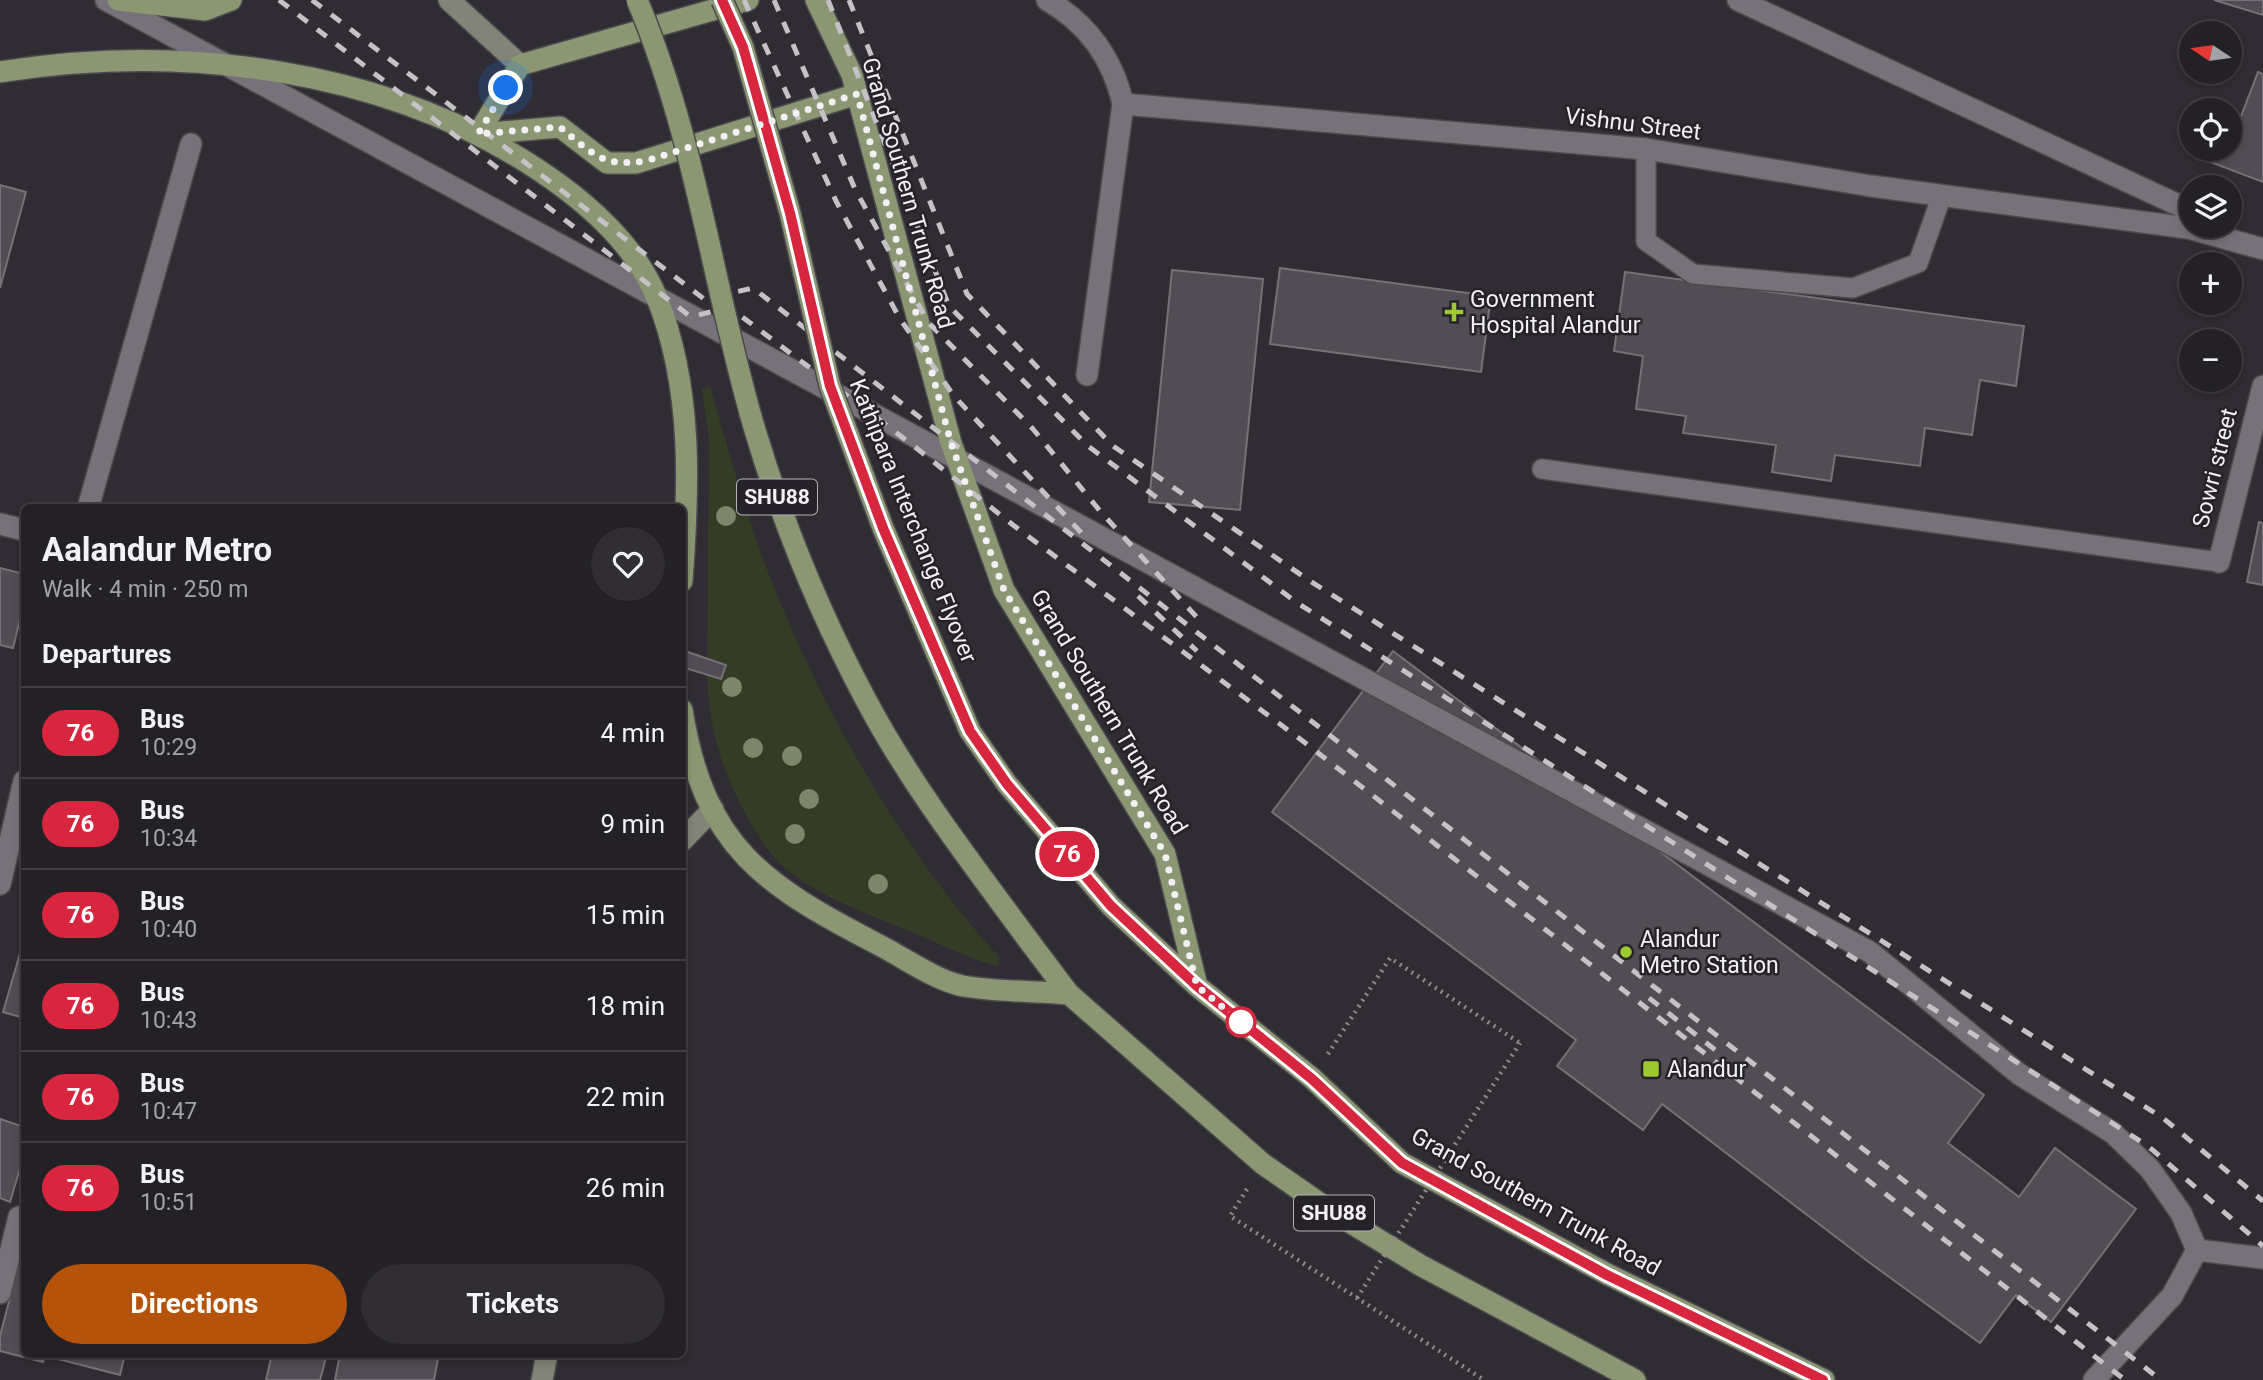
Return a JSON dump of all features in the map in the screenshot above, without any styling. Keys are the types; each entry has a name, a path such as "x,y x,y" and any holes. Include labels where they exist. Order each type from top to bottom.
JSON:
{"main road":[{"path":"118,0 205,10 231,0"},
{"name":"SHU88","path":"637,0 659,57 695,172 754,426 785,521 867,702 902,762 1032,945 1069,994 1263,1164 1325,1207 1420,1265 1635,1380"},
{"name":"Kathipara Interchange Flyover","path":"722,0 743,47 786,200 830,386 883,528 964,718 1007,784 1111,906 1197,986"},
{"path":"478,134 520,65 748,0"},
{"name":"Grand Southern Trunk Road","path":"816,0 852,75 951,443 1004,590 1165,854 1197,986 1312,1079 1402,1163 1607,1275 1824,1380"},
{"path":"0,72 58,63 208,64 335,82 414,106 478,134 539,170 585,204 617,235 641,268 657,298 672,346 686,436 686,504"},
{"path":"478,134 560,127 607,163 636,163 857,94"},
{"path":"686,734 688,746 725,834 758,871 797,900 922,968 961,986 1069,994"}],"street":[{"path":"106,0 1870,952 2019,1074 2113,1133 2150,1169 2166,1191 2181,1213 2197,1250"},
{"path":"449,0 520,65"},
{"path":"1047,0 1090,33 1117,78 1123,104 1087,374"},
{"path":"1738,0 2179,205"},
{"name":"Vishnu Street","path":"1123,104 1646,149 1942,195 2188,228 2263,247"},
{"path":"89,504 191,144"},
{"path":"2242,236 2263,247"},
{"name":"Sowri street","path":"2218,562 2263,386"},
{"path":"0,524 21,529"},
{"path":"0,884 21,794"},
{"path":"686,837 713,809"},
{"path":"0,1293 14,1216"},
{"path":"2197,1250 2263,1258"},
{"path":"2094,1380 2172,1296 2197,1250"},
{"path":"542,1380 546,1358"}],"lane":[{"path":"1646,149 1646,241 1693,274 1853,288 1917,263 1942,195"},
{"path":"1542,469 2218,562"}],"path":[{"path":"1312,1079 1390,958 1520,1043 1357,1298"},
{"path":"1230,1216 1484,1380"}],"green space":[{"path":"710,386 755,538 784,612 834,718 895,821 928,869 1000,958 998,966 964,955 861,911 827,896 797,878 764,844 736,795 716,739 707,683 709,440 702,389"}],"building":[{"path":"2214,0 2263,0 2263,15"},
{"path":"2258,72 2263,74 2263,182 2208,161 2242,161 2242,114"},
{"path":"0,185 26,192 0,288"},
{"path":"1280,268 1491,296 1481,372 1270,344"},
{"path":"1172,270 1263,279 1240,510 1149,502"},
{"path":"1625,272 2024,326 2016,386 1980,380 1972,435 1925,428 1920,466 1835,455 1831,481 1772,472 1776,445 1683,433 1686,416 1636,409 1643,356 1614,351"},
{"path":"2259,522 2263,523 2263,585 2247,582"},
{"path":"0,568 21,573 21,615 13,648 0,645"},
{"path":"686,651 726,665 721,679 686,668"},
{"name":"Alandur Metro Station","path":"1393,651 1984,1095 1948,1143 2019,1197 2055,1148 2136,1209 2051,1322 2016,1295 1980,1343 1870,1263 1662,1104 1643,1130 1557,1066 1576,1040 1272,812"},
{"path":"21,950 21,1017 3,1012"},
{"path":"0,1119 21,1126 21,1165 10,1202 0,1198"},
{"path":"21,1256 21,1356 0,1351 0,1336"},
{"path":"27,1358 44,1358 43,1362"},
{"path":"54,1358 124,1358 120,1375"},
{"path":"271,1358 326,1358 320,1380 266,1380"},
{"path":"339,1358 438,1358 434,1380 335,1380"}],"railway":[{"path":"279,0 691,317 729,307 910,443 1013,525 1304,742 2125,1380"},
{"path":"312,0 704,299 753,288 2161,1380"},
{"path":"744,0 836,201 900,319 954,396 1089,541"},
{"path":"774,0 855,189 928,322 1033,429 1100,511 1203,624"},
{"path":"828,0 949,306 1088,446 1296,602 2148,1146 2263,1246"},
{"path":"849,0 967,294 1113,446 1310,581 2163,1118 2263,1201"},
{"path":"1138,596 1197,651"},
{"path":"1649,998 1723,1056"}],"bus line":[{"name":"76","path":"722,0 743,47 790,213 830,386 883,528 970,731 1007,784 1111,906 1197,986 1312,1079 1402,1163 1607,1275 1823,1380"}],"place":[{"name":"Government Hospital Alandur","path":"1454,312"},
{"name":"Alandur Metro Station","path":"1626,952"},
{"name":"Alandur","path":"1651,1069"}],"route":[{"path":"506,88 478,134 560,127 595,156 607,163 618,164 649,160 857,94 951,443 1004,590 1165,854 1197,986 1241,1022"}]}
